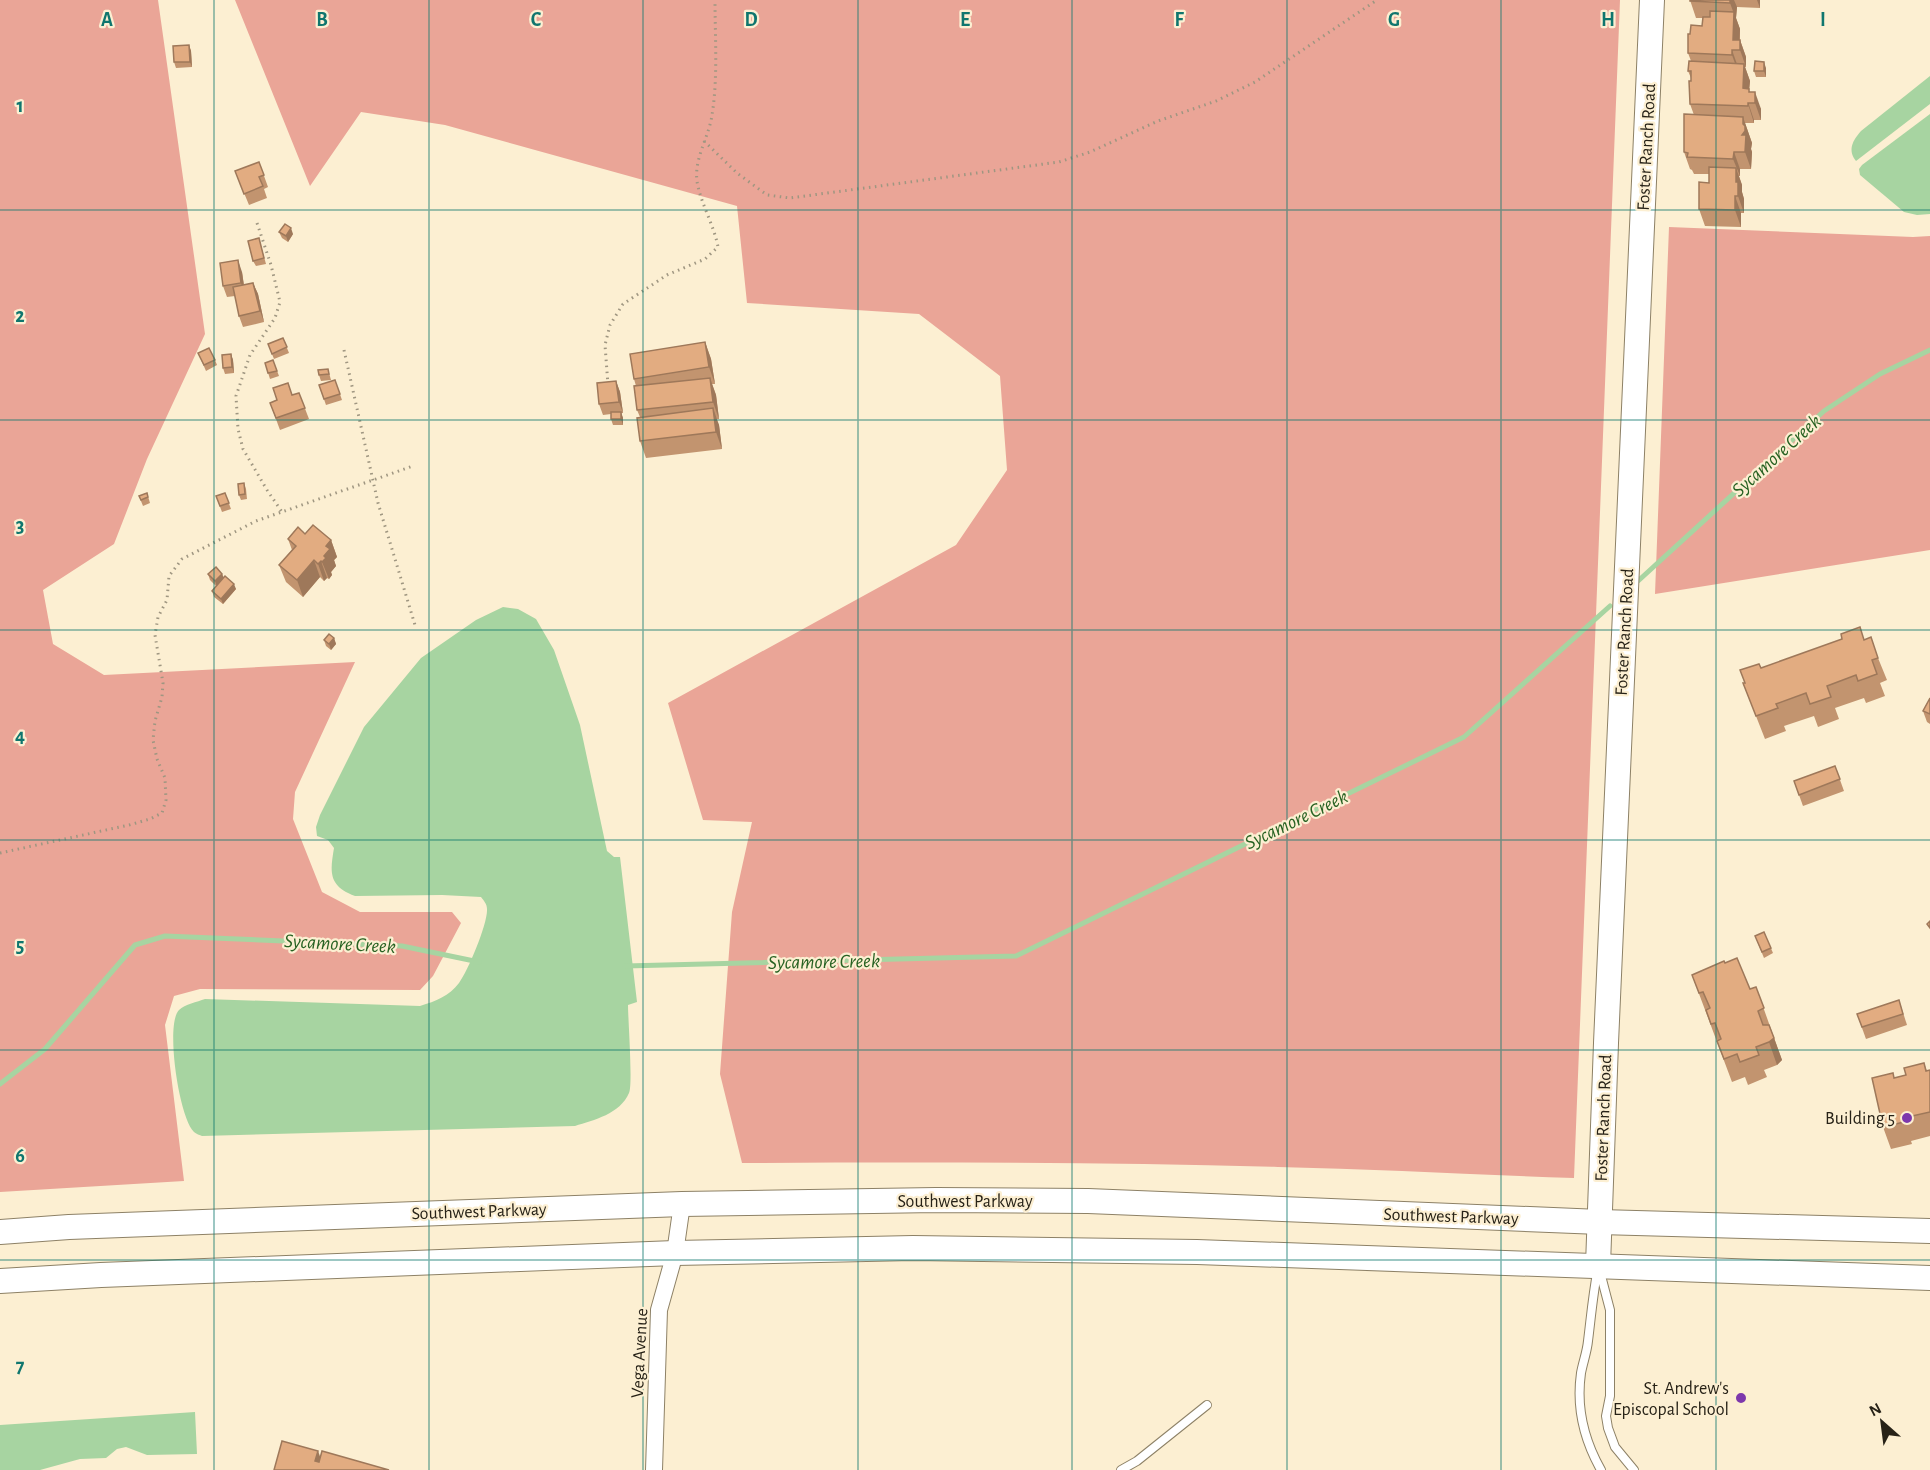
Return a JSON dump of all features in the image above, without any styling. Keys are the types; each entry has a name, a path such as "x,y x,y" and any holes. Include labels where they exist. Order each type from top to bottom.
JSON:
{"main road":[{"name":"Foster Ranch Road","path":"1598,1265 1652,0"},
{"name":"Southwest Parkway","path":"0,1232 69,1227 682,1204 936,1200 1088,1201 1600,1222 1930,1231"},
{"path":"0,1281 101,1275 675,1253 913,1248 1197,1252 1930,1278"}],"street":[{"name":"Vega Avenue","path":"654,1470 659,1310 675,1253 682,1204"}],"lane":[{"path":"1598,1265 1588,1344 1581,1374 1580,1409 1587,1445 1601,1470"},
{"path":"1598,1265 1610,1310 1610,1396 1606,1416 1608,1428 1615,1447 1634,1470"},
{"path":"1121,1470 1137,1461 1207,1405"}],"path":[{"path":"608,385 605,345 610,325 623,304 667,275 705,259 718,247 715,231 697,182 697,163 712,118 715,95 715,0"},
{"path":"704,141 737,173 767,195 790,198 1059,162 1090,152 1158,122 1236,92 1255,82 1377,0"},
{"path":"257,224 271,265 280,302 275,318 250,355 236,396 238,429 243,450 282,512"},
{"path":"344,350 373,482 416,625"},
{"path":"0,853 129,825 162,813 166,800 165,778 157,759 153,740 163,683 155,635 158,617 167,600 169,576 182,559 256,521 373,482 413,466"}],"shaded area":[{"path":"0,0 158,0 205,334 147,459 114,544 43,590 53,644 104,675 355,662 295,792 293,819 322,892 360,912 452,912 461,923 433,976 420,990 200,989 174,996 165,1025 184,1181 0,1192"},
{"path":"235,0 1620,0 1574,1178 1144,1164 742,1163 720,1074 732,912 752,822 703,820 668,703 956,545 1007,470 1000,376 919,314 747,303 737,206 445,125 361,112 310,186"},
{"path":"1930,76 1930,104 1856,161 1852,153 1852,145 1861,131"},
{"path":"1930,114 1930,214 1917,215 1904,212 1860,175 1859,169"},
{"path":"1669,227 1930,236 1930,550 1655,594"},
{"path":"503,607 518,609 536,619 554,650 580,725 607,851 614,857 620,857 637,1002 628,1005 631,1078 629,1093 625,1100 606,1115 575,1126 202,1136 194,1132 183,1109 174,1051 175,1019 179,1010 184,1006 205,999 420,1006 446,995 463,977 484,925 487,909 481,897 355,896 335,883 332,871 334,848 328,840 317,836 316,827 364,727 421,658 476,620"},
{"path":"195,1412 197,1454 147,1455 126,1447 117,1449 106,1458 80,1459 40,1470 0,1470 0,1425"}],"building":[{"path":"1730,0 1730,3 1690,1"},
{"path":"1710,11 1734,12 1733,40 1740,40 1740,50 1732,50 1732,55 1688,53 1688,34 1690,34 1691,25 1702,26 1703,17 1710,17"},
{"path":"189,45 190,62 174,62 173,46"},
{"path":"1689,61 1744,64 1743,88 1749,89 1749,92 1755,92 1755,103 1748,103 1748,106 1690,104"},
{"path":"1755,61 1764,62 1764,71 1754,71"},
{"path":"1684,114 1743,117 1745,131 1742,135 1746,135 1745,152 1734,152 1733,159 1687,157 1688,153 1684,152"},
{"path":"259,162 264,175 259,177 263,186 244,194 235,171"},
{"path":"1709,167 1736,168 1738,196 1735,196 1735,210 1699,209 1699,182 1709,183"},
{"path":"285,224 291,228 286,236 279,232"},
{"path":"259,238 264,258 253,261 248,241"},
{"path":"238,260 241,283 223,286 220,263"},
{"path":"253,283 260,311 239,316 233,287"},
{"path":"283,338 287,347 272,354 268,344"},
{"path":"705,342 709,367 634,379 630,354"},
{"path":"209,348 215,360 204,365 198,353"},
{"path":"231,354 232,367 223,368 222,355"},
{"path":"273,360 277,371 268,373 265,363"},
{"path":"328,369 329,374 319,375 318,370"},
{"path":"710,378 713,402 637,410 634,386"},
{"path":"335,380 340,394 324,399 319,385"},
{"path":"616,381 619,402 599,404 597,383"},
{"path":"288,383 292,395 299,393 305,408 276,418 270,403 277,400 273,388"},
{"path":"713,408 716,432 640,441 637,418"},
{"path":"611,412 621,412 621,419 611,419"},
{"path":"244,483 245,494 239,495 238,484"},
{"path":"147,493 148,497 141,500 139,496"},
{"path":"225,493 229,503 220,506 216,496"},
{"path":"313,525 331,540 326,546 330,549 322,562 318,564 314,560 297,580 279,565 296,546 288,539 298,527 305,534"},
{"path":"216,567 222,574 215,581 208,574"},
{"path":"225,576 234,584 221,599 212,591"},
{"path":"1860,627 1864,640 1871,637 1878,658 1872,660 1877,674 1858,681 1856,675 1827,686 1831,697 1810,704 1806,693 1776,704 1778,708 1756,716 1740,670 1759,664 1761,668 1842,639 1841,634"},
{"path":"329,634 334,638 329,644 324,640"},
{"path":"1930,698 1930,714 1923,711"},
{"path":"1835,766 1840,779 1799,795 1794,781"},
{"path":"1764,932 1771,948 1762,952 1755,936"},
{"path":"1737,958 1750,989 1756,987 1764,1008 1758,1011 1763,1025 1769,1025 1774,1038 1756,1047 1759,1055 1740,1062 1737,1054 1724,1059 1717,1041 1721,1039 1715,1023 1711,1024 1706,1010 1710,1008 1703,992 1699,993 1692,975"},
{"path":"1899,1000 1903,1014 1862,1027 1857,1014"},
{"path":"1924,1063 1926,1071 1930,1070 1930,1112 1903,1118 1904,1122 1883,1127 1872,1078 1893,1073 1894,1078 1906,1075 1904,1068"},
{"path":"282,1441 318,1451 315,1461 319,1462 322,1451 389,1470 274,1470"}],"waterway":[{"name":"Sycamore Creek","path":"1638,581 1824,411 1880,374 1930,350"},
{"name":"Sycamore Creek","path":"625,966 1016,956 1464,737 1610,606"},
{"name":"Sycamore Creek","path":"0,1084 45,1049 135,945 165,936 402,946 479,962"}],"place":[{"name":"Building 5","path":"1907,1118"},
{"name":"St. Andrew's Episcopal School","path":"1741,1398"}]}
